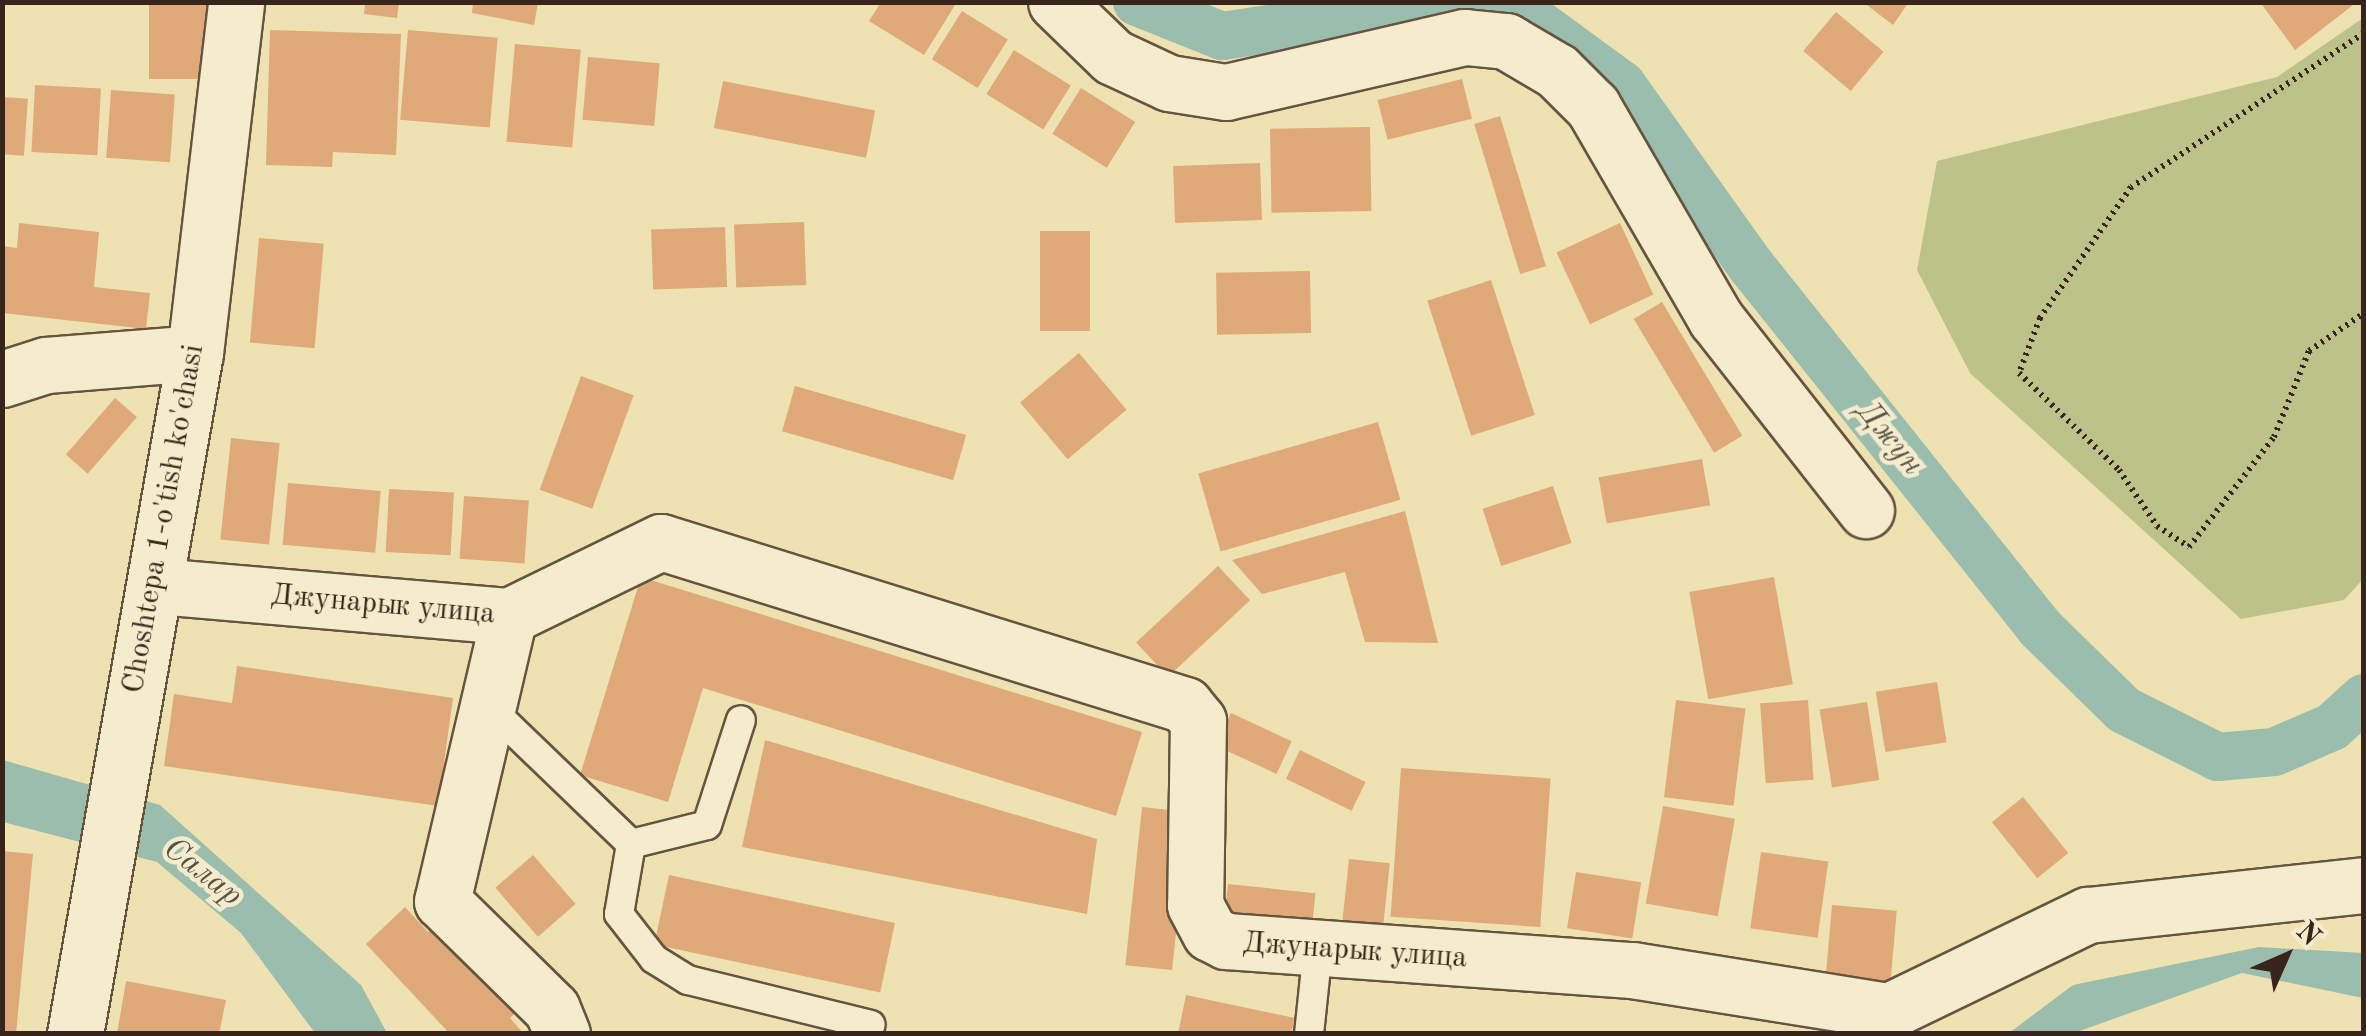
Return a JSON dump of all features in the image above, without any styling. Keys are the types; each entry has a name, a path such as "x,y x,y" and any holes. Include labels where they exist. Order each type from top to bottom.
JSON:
{"street":[{"name":"Choshtepa 1-o'tish ko'chasi","path":"75,1034 88,926 116,772 157,586 195,353 236,2"},
{"path":"1056,2 1113,57 1169,83 1226,92 1465,37 1506,41 1557,71 1593,108 1716,319 1866,510"},
{"path":"2,379 46,365 195,353"},
{"name":"Джунарык улица","path":"157,586 509,616 662,542 1185,705 1198,721 1200,920 1226,940 1632,970 1889,1011 2088,914 2364,886"},
{"path":"509,616 494,712 442,901 552,1009 562,1034"}],"lane":[{"path":"494,712 631,844"},
{"path":"631,844 707,825 741,720"},
{"path":"631,844 619,914 654,959 688,980 871,1025"},
{"path":"1309,1034 1318,949"}],"path":[{"path":"2364,33 2130,188 2060,284 2020,372 2118,470 2157,526 2190,547 2274,437 2310,351 2364,313"}],"green space":[{"path":"2363,18 2363,579 2344,600 2241,619 1970,373 1917,270 1937,161 2277,77"}],"water":[{"name":"Салар","path":"3,760 160,805 361,985 387,1033 315,1033 241,933 157,862 3,822"},
{"path":"2259,947 2363,953 2363,998 2242,973 2074,1033 2009,1033 2073,985"}],"building":[{"path":"149,2 212,2 212,79 149,79"},
{"path":"473,2 538,2 534,25 472,13"},
{"path":"881,2 957,2 924,55 869,21"},
{"path":"1863,2 1909,2 1893,25"},
{"path":"2260,2 2357,2 2295,50"},
{"path":"365,3 399,3 397,18 364,14"},
{"path":"962,11 1008,40 978,88 932,59"},
{"path":"1836,12 1883,52 1851,91 1803,51"},
{"path":"270,30 401,34 396,155 333,152 332,167 266,165"},
{"path":"408,30 498,38 490,128 400,120"},
{"path":"515,44 581,50 572,147 506,142"},
{"path":"1014,50 1071,86 1043,130 986,94"},
{"path":"588,57 660,63 654,126 583,120"},
{"path":"1462,79 1472,119 1388,140 1378,100"},
{"path":"723,81 875,111 866,158 714,128"},
{"path":"35,85 101,88 97,155 31,152"},
{"path":"1081,88 1135,122 1107,168 1052,134"},
{"path":"111,90 175,94 170,162 106,158"},
{"path":"2,97 28,99 24,156 2,154"},
{"path":"1500,116 1546,266 1520,274 1474,124"},
{"path":"1370,127 1371,211 1271,213 1270,129"},
{"path":"1260,163 1262,220 1175,223 1173,166"},
{"path":"804,222 806,285 736,287 734,224"},
{"path":"19,223 99,232 94,287 150,293 146,329 2,313 2,246 17,248"},
{"path":"1620,223 1653,295 1590,324 1557,253"},
{"path":"725,227 727,287 653,290 651,230"},
{"path":"1040,231 1090,231 1090,331 1040,331"},
{"path":"259,238 324,244 315,348 250,343"},
{"path":"1310,271 1311,333 1217,335 1216,273"},
{"path":"1491,280 1535,415 1471,436 1427,301"},
{"path":"1662,302 1742,436 1714,453 1634,319"},
{"path":"1079,353 1127,410 1068,459 1020,402"},
{"path":"581,376 634,395 592,509 540,490"},
{"path":"795,386 966,435 953,480 782,431"},
{"path":"115,398 137,417 88,474 66,455"},
{"path":"1378,422 1400,500 1221,551 1198,474"},
{"path":"231,438 280,443 269,545 220,539"},
{"path":"1702,459 1710,505 1607,524 1599,477"},
{"path":"288,483 381,491 375,553 283,545"},
{"path":"1553,486 1572,543 1501,566 1483,509"},
{"path":"389,489 454,492 451,555 386,552"},
{"path":"464,496 529,501 524,563 460,559"},
{"path":"1405,511 1438,643 1365,642 1345,572 1262,594 1232,560"},
{"path":"1218,566 1250,600 1168,677 1136,642"},
{"path":"641,577 1142,732 1116,816 703,688 668,802 580,775"},
{"path":"1774,577 1793,684 1708,699 1689,592"},
{"path":"237,666 453,698 438,806 164,766 174,694 232,703"},
{"path":"1937,682 1947,742 1885,752 1876,692"},
{"path":"1676,700 1745,709 1734,806 1664,797"},
{"path":"1808,700 1814,780 1766,783 1760,703"},
{"path":"1867,702 1879,780 1832,788 1820,710"},
{"path":"1231,713 1292,741 1277,774 1216,746"},
{"path":"765,740 1097,839 1087,914 742,847"},
{"path":"1300,750 1366,782 1352,811 1286,779"},
{"path":"1401,768 1551,778 1540,927 1391,917"},
{"path":"2023,797 2068,853 2037,878 1992,822"},
{"path":"1663,806 1735,819 1718,916 1646,903"},
{"path":"1142,807 1189,812 1172,970 1125,965"},
{"path":"2,851 33,854 16,1034 2,1034"},
{"path":"1761,852 1828,861 1818,938 1750,928"},
{"path":"533,855 576,904 538,937 495,888"},
{"path":"1349,859 1390,863 1383,924 1343,920"},
{"path":"1576,872 1641,882 1632,939 1567,928"},
{"path":"669,875 895,923 880,992 654,944"},
{"path":"1228,884 1316,893 1312,922 1225,913"},
{"path":"1832,905 1897,911 1890,983 1826,978"},
{"path":"405,907 428,932 445,916 526,1003 510,1018 524,1034 450,1034 366,944"},
{"path":"126,981 226,1000 219,1034 117,1034"},
{"path":"1186,995 1295,1018 1291,1034 1178,1034"}],"waterway":[{"name":"Джун","path":"1137,2 1222,36 1449,2"},
{"name":"Джун","path":"1464,2 1525,14 1622,85 1752,267 2040,628 2124,710 2218,757 2274,752 2332,727 2364,698"}]}
